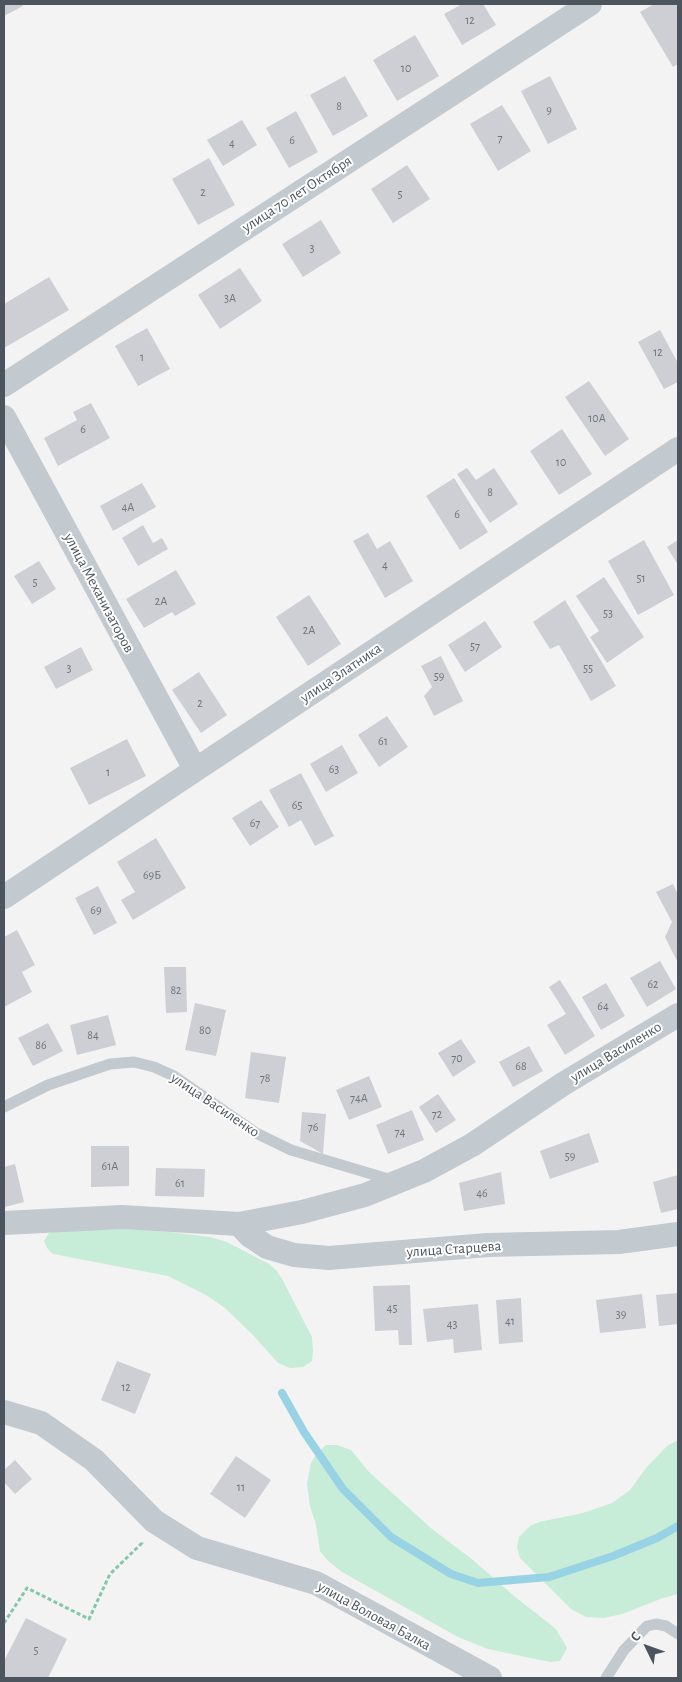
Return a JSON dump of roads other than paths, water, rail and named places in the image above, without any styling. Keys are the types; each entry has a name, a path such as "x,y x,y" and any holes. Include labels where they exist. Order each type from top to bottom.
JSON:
{"street":[{"name":"улица 70 лет Октября","path":"4,385 590,4"},
{"name":"улица Механизаторов","path":"4,417 195,770"},
{"name":"улица Златника","path":"4,897 678,449"},
{"name":"улица Василенко","path":"4,1223 122,1216 239,1224 302,1212 365,1195 424,1171 472,1145 563,1084 678,1015"},
{"name":"улица Старцева","path":"239,1224 249,1235 267,1247 294,1255 330,1258 488,1245 619,1242 678,1234"},
{"name":"улица Воловая Балка","path":"4,1412 40,1423 94,1460 154,1521 197,1548 316,1583 490,1678"}],"lane":[{"name":"улица Василенко","path":"4,1106 56,1082 110,1064 134,1062 154,1066 174,1076 256,1133 291,1150 400,1182"},
{"path":"606,1678 624,1650 647,1626 656,1624 666,1626 678,1634"}],"waterway":[{"path":"282,1393 304,1432 343,1489 391,1537 451,1574 478,1583 549,1577 613,1556 657,1538 678,1526"}]}
